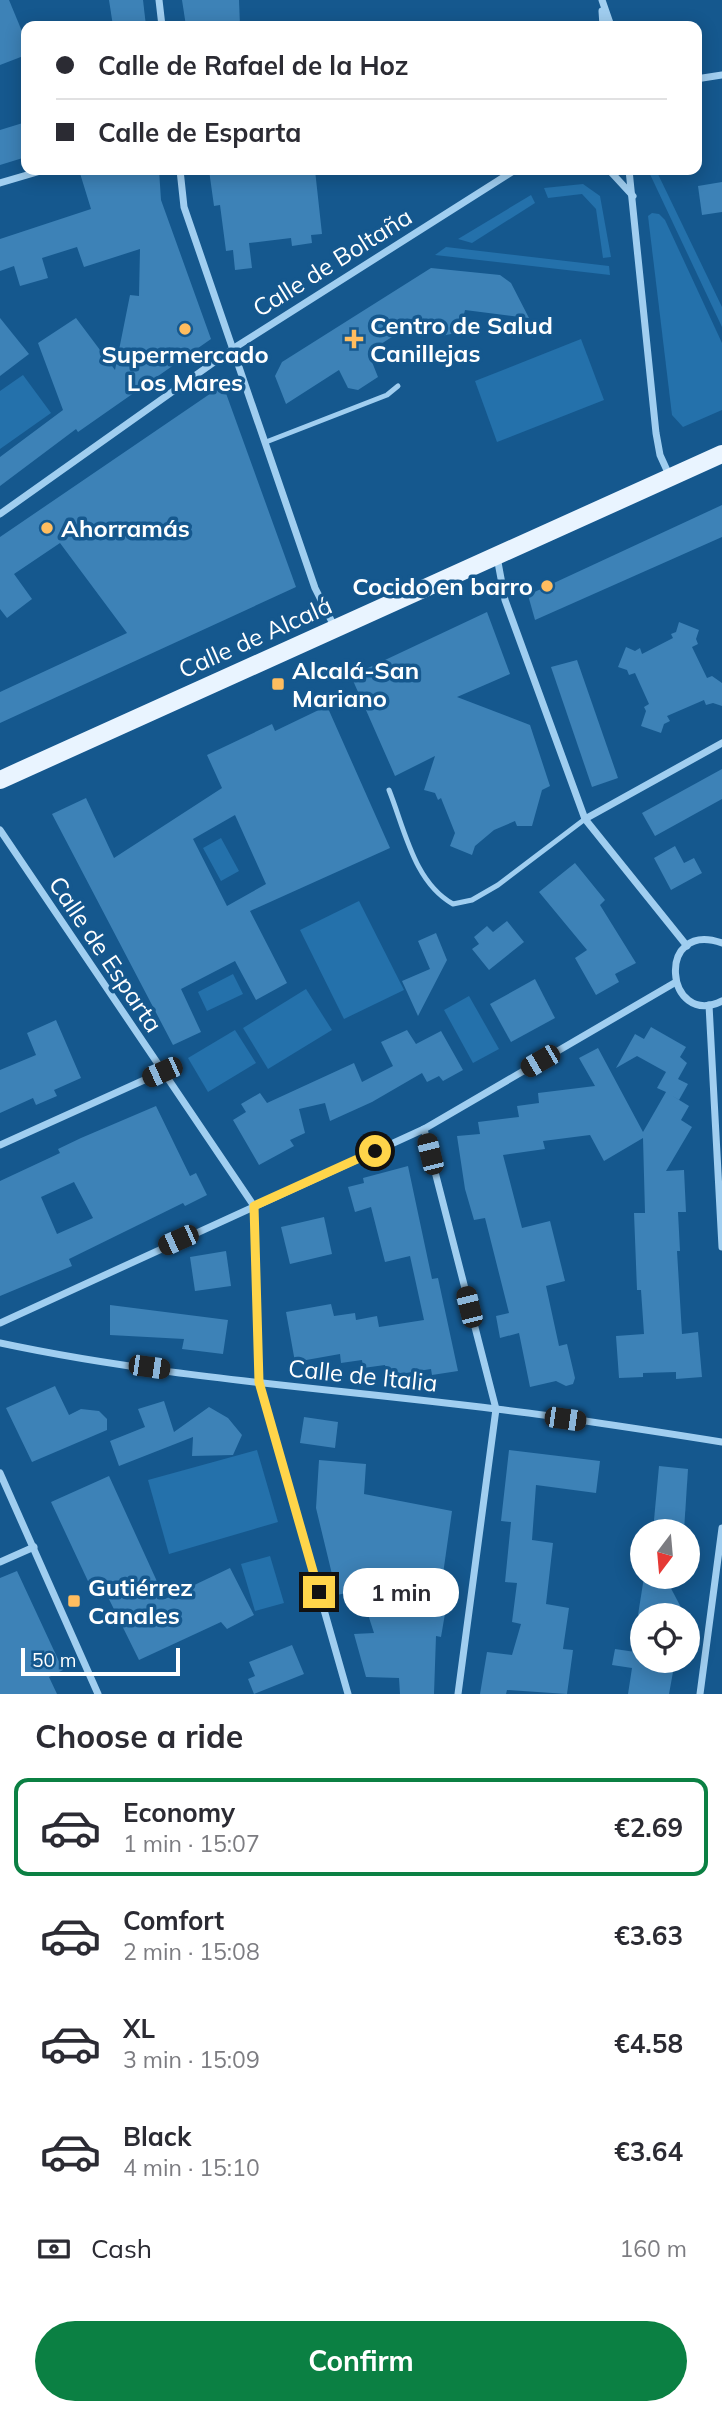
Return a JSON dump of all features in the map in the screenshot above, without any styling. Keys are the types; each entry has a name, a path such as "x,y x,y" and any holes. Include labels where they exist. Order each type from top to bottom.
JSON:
{"main road":[{"name":"Calle de Alcalá","path":"0,780 722,454"}],"street":[{"path":"159,0 161,21"},
{"path":"602,0 603,21"},
{"path":"602,0 609,21"},
{"path":"702,78 722,75"},
{"path":"0,183 27,175"},
{"path":"181,175 184,207 315,588 335,628"},
{"name":"Calle de Boltaña","path":"0,514 234,348 508,175"},
{"path":"614,175 634,196"},
{"path":"630,175 656,433 660,455 671,477"},
{"path":"497,557 505,600 585,819 687,946"},
{"path":"585,819 722,743"},
{"name":"Calle de Esparta","path":"0,830 254,1206"},
{"path":"722,943 705,939 687,946 675,962 676,982 688,999 709,1005 722,1000"},
{"path":"0,1323 424,1129 676,982"},
{"path":"709,1005 722,1247"},
{"path":"0,1145 162,1072"},
{"path":"424,1129 496,1409 458,1694"},
{"path":"254,1206 259,1382 348,1694"},
{"name":"Calle de Italia","path":"0,1343 44,1352 259,1382 496,1409 722,1442"},
{"path":"0,1474 98,1694"},
{"path":"700,1694 722,1528"},
{"path":"0,1562 33,1547"}],"lane":[{"path":"265,442 387,395 398,386"},
{"path":"389,790 422,875 435,894 453,904 472,900 498,884 585,819"}],"shaded area":[{"path":"650,175 658,175 722,307 722,327"},
{"path":"583,184 600,196 611,257 603,258 596,209 582,194 548,198 544,188"},
{"path":"531,195 535,203 472,243 458,239"},
{"path":"652,213 659,214 665,220 722,343 722,410 683,427 672,415 648,216"},
{"path":"446,247 609,266 610,275 435,255"},
{"path":"581,339 604,400 497,442 475,381"},
{"path":"23,375 51,413 0,449 0,391"},
{"path":"221,838 239,871 221,881 203,848"},
{"path":"359,901 404,990 344,1019 300,930"},
{"path":"233,974 243,994 207,1011 198,992"},
{"path":"306,989 332,1030 268,1069 243,1028"},
{"path":"469,996 499,1049 473,1063 444,1010"},
{"path":"235,1030 256,1063 208,1092 188,1058"},
{"path":"257,1450 278,1522 169,1554 148,1480"},
{"path":"270,1556 284,1603 255,1611 241,1564"}],"building":[{"path":"0,0 9,0 21,29 21,57 0,65"},
{"path":"109,0 143,0 145,21 112,21"},
{"path":"182,0 239,0 240,21 185,21"},
{"path":"21,124 21,159 0,165 0,130"},
{"path":"81,175 159,175 161,200 211,339 78,432 76,429 0,486 0,457 63,410 38,343 76,318 115,370 130,295 139,296 140,249 84,267 77,247 42,258 48,278 20,286 14,266 0,271 0,239 91,209"},
{"path":"210,175 316,175 322,234 311,235 312,243 292,246 291,238 249,243 252,268 235,270 233,250 226,251 220,205 214,206"},
{"path":"722,182 722,212 702,215 698,186"},
{"name":"Centro de Salud Canillejas","path":"431,268 500,275 511,283 529,318 465,310 460,332 437,337 416,322 368,352 378,377 358,390 348,388 339,370 286,404 275,376 282,362"},
{"path":"0,318 29,354 0,376"},
{"path":"223,385 296,587 0,723 0,692 127,633 60,543 14,574 32,599 7,618 0,609 0,537"},
{"path":"722,505 722,537 535,620 528,595"},
{"path":"487,612 510,674 457,697 530,725 550,786 542,790 532,826 517,826 515,821 494,830 475,846 472,855 450,846 455,833 441,798 438,800 435,793 424,790 435,756 395,776 351,676"},
{"path":"679,622 699,630 696,639 698,644 692,647 707,678 712,676 722,683 722,706 713,703 706,705 704,700 667,716 670,721 664,724 661,733 641,726 646,711 644,707 649,704 635,673 629,675 627,670 618,667 626,647 635,651 640,648 642,654 673,638 671,634 676,632"},
{"path":"577,660 618,778 592,787 551,667"},
{"path":"327,706 390,848 250,911 287,983 256,1000 235,961 181,989 201,1032 173,1045 52,814 86,798 114,858 222,788 207,755 272,724 275,731","holes":["235,815 266,884 227,906 193,839"]},
{"path":"722,769 722,799 655,836 642,813"},
{"path":"675,846 684,863 694,858 702,873 671,890 654,858"},
{"path":"575,863 605,900 600,905 636,963 615,974 619,982 596,995 575,958 587,950 539,892"},
{"path":"507,921 524,942 489,970 472,949 479,944 474,937 487,926 493,932"},
{"path":"436,933 447,960 418,1016 402,981 430,969 418,941"},
{"path":"535,979 555,1018 511,1042 490,1004"},
{"path":"56,1020 81,1078 54,1090 57,1096 36,1105 33,1098 0,1113 0,1070 36,1055 27,1033"},
{"path":"651,1027 686,1047 680,1057 687,1063 678,1079 688,1084 679,1100 689,1106 681,1120 692,1127 666,1171 684,1170 686,1212 678,1212 680,1251 677,1251 682,1334 698,1332 702,1377 676,1379 676,1372 643,1373 643,1377 619,1378 616,1336 644,1334 641,1290 637,1290 634,1213 645,1213 643,1138 604,1161 590,1135 543,1141 545,1149 503,1155 522,1228 550,1221 565,1281 546,1286 559,1346 567,1344 575,1378 573,1384 566,1386 556,1381 530,1387 519,1333 500,1338 496,1316 509,1313 485,1218 474,1220 465,1189 457,1136 480,1134 478,1122 519,1117 517,1106 539,1103 538,1093 595,1086 579,1058 598,1048 643,1132 666,1092 657,1088 666,1072 637,1056 616,1068 635,1034 644,1039"},
{"path":"407,1030 416,1044 441,1031 463,1070 443,1081 439,1076 427,1082 422,1073 372,1102 330,1121 325,1103 299,1109 305,1133 290,1140 294,1146 259,1165 233,1120 246,1112 241,1104 260,1093 267,1103 354,1063 362,1082 393,1066 381,1042"},
{"path":"156,1106 190,1176 196,1173 207,1195 185,1206 183,1203 69,1259 72,1266 0,1296 0,1181 60,1153 58,1149","holes":["74,1182 93,1218 57,1234 41,1197"]},
{"path":"408,1166 432,1279 438,1278 458,1371 432,1375 431,1369 387,1376 385,1365 363,1368 362,1360 341,1363 340,1354 295,1362 286,1312 331,1304 334,1316 355,1313 356,1320 377,1316 379,1327 424,1320 410,1256 385,1262 371,1207 355,1212 348,1187 364,1183 363,1178"},
{"path":"324,1217 332,1254 290,1264 281,1227"},
{"path":"226,1251 231,1286 195,1291 190,1257"},
{"path":"110,1305 228,1320 223,1354 182,1349 184,1339 110,1335"},
{"path":"55,1386 69,1415 81,1409 99,1411 107,1419 107,1430 32,1462 6,1408"},
{"path":"164,1401 174,1432 209,1407 228,1418 242,1435 233,1455 192,1456 193,1437 119,1466 110,1441 145,1427 138,1409"},
{"path":"304,1417 338,1422 335,1448 300,1443"},
{"path":"509,1450 600,1461 596,1493 536,1485 532,1540 553,1543 546,1604 569,1608 563,1649 573,1650 567,1694 507,1690 506,1694 480,1694 487,1652 512,1655 521,1624 512,1622 517,1583 505,1582 511,1522 501,1521"},
{"path":"319,1460 366,1464 364,1494 452,1511 441,1588 449,1590 441,1637 436,1636 434,1694 400,1694 399,1678 366,1677 354,1634 374,1633 360,1590 337,1595 316,1508"},
{"path":"659,1466 688,1469 685,1519 654,1519"},
{"path":"109,1476 165,1599 230,1568 254,1615 227,1629 221,1622 139,1660 104,1589 94,1594 51,1502"},
{"path":"17,1571 63,1670 49,1677 57,1694 0,1694 0,1578"},
{"path":"642,1589 671,1589 679,1603 640,1603"},
{"path":"292,1645 304,1674 254,1694 248,1679 255,1676 249,1662"},
{"path":"615,1649 630,1651 630,1668 612,1665"},
{"path":"631,1673 673,1673 669,1694 628,1694"}],"place":[{"name":"Supermercado Los Mares","path":"185,329"},
{"name":"Centro de Salud Canillejas","path":"354,339"},
{"name":"Ahorramás","path":"47,528"},
{"name":"Cocido en barro","path":"547,586"},
{"name":"Alcalá-San Mariano","path":"278,684"},
{"name":"Gutiérrez Canales","path":"74,1601"}],"route":[{"path":"319,1592 259,1382 254,1206 375,1151"}]}
